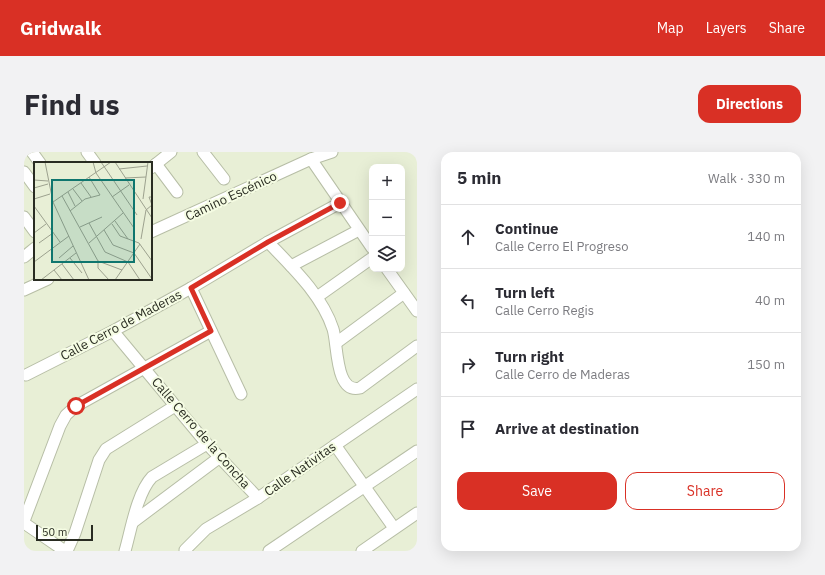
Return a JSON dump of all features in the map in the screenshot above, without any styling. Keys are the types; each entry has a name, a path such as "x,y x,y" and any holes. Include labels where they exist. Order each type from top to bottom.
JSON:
{"street":[{"path":"32,152 39,162"},
{"path":"87,152 94,162"},
{"path":"203,152 224,179"},
{"name":"Camino Escénico","path":"152,232 311,159 332,152"},
{"path":"160,159 177,192"},
{"path":"311,159 369,244"},
{"path":"24,172 34,186"},
{"name":"Calle Cerro de Maderas","path":"25,378 114,331 191,288 268,242 340,203"},
{"path":"24,217 34,231"},
{"path":"291,266 360,230"},
{"path":"268,242 291,266 317,297 331,323 342,378 348,387 354,389 360,388 417,346"},
{"path":"24,257 34,249"},
{"path":"317,297 369,260"},
{"path":"389,272 417,311"},
{"path":"24,290 46,280"},
{"path":"191,288 242,394"},
{"path":"336,342 404,293"},
{"name":"Calle Cerro de la Concha","path":"114,331 207,444 258,498"},
{"path":"175,406 106,449 99,460 75,533 66,551 24,522 60,426 66,415 76,406 211,331"},
{"name":"Calle Nativitas","path":"185,550 206,529 258,498 417,389"},
{"path":"125,551 133,522 147,483 152,478 207,444"},
{"path":"335,445 364,488 394,528"},
{"path":"269,551 417,451"},
{"path":"133,522 220,457"},
{"path":"362,551 379,545 394,528 417,513"}],"route":[{"path":"76,406 211,331 191,288 268,242 340,203"}]}
